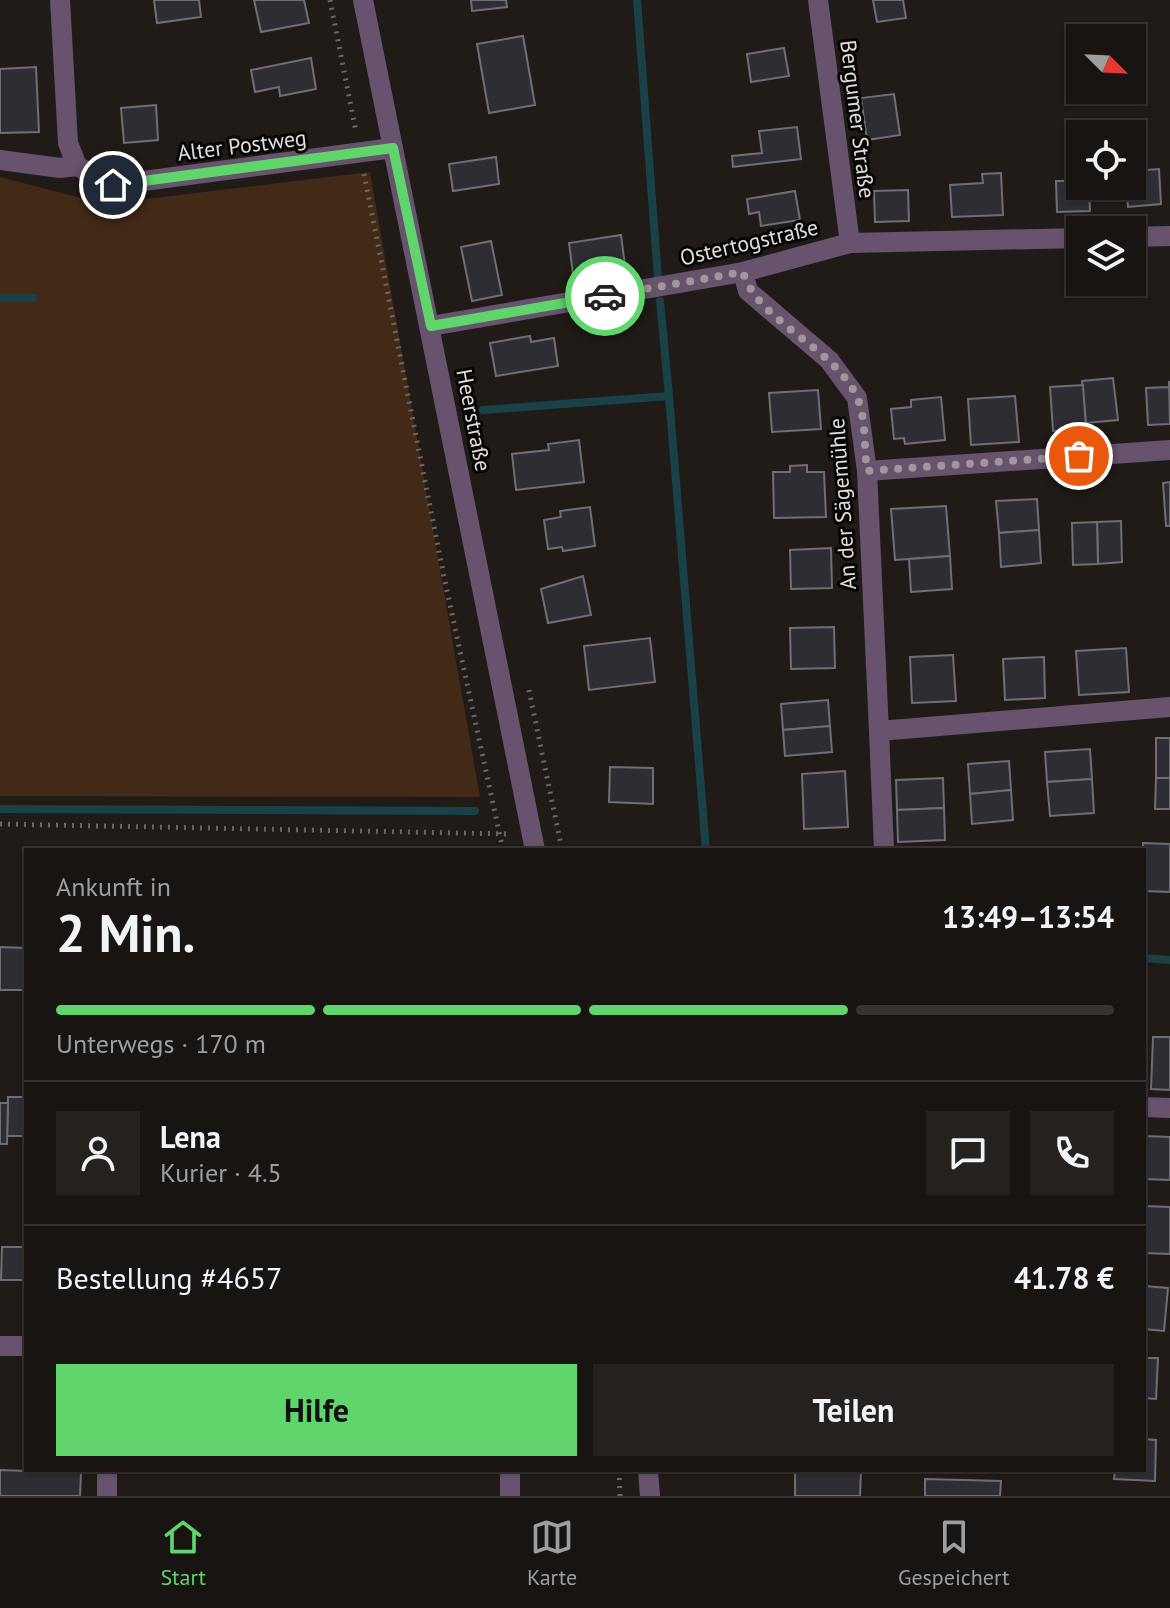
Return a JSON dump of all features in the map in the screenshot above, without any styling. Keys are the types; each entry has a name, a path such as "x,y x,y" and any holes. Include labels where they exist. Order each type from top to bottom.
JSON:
{"street":[{"path":"0,160 60,168 77,166 68,143 60,0"},
{"name":"Heerstraße","path":"363,0 533,842"},
{"name":"Bergumer Straße","path":"818,0 850,243"},
{"name":"Alter Postweg","path":"77,166 113,185 360,155 393,148"},
{"path":"1146,237 1170,236"},
{"name":"Ostertogstraße","path":"431,326 743,272 850,243 1066,238"},
{"name":"An der Sägemühle","path":"743,272 748,291 829,360 857,398 867,471 884,848"},
{"path":"867,471 1170,450"},
{"path":"879,731 1170,707"},
{"path":"1146,1107 1170,1108"},
{"path":"0,1346 24,1346"},
{"path":"107,1472 107,1496"},
{"path":"510,1472 510,1496"},
{"path":"648,1472 650,1496"}],"path":[{"path":"330,0 502,848"},
{"path":"0,824 499,834 533,842"},
{"path":"619,1472 620,1496"}],"shaded area":[{"path":"370,172 480,797 0,796 0,177 104,204"}],"building":[{"path":"154,0 199,0 201,17 157,23"},
{"path":"254,0 304,0 309,23 261,32"},
{"path":"471,0 506,0 507,7 472,11"},
{"path":"873,0 903,0 906,18 877,22"},
{"path":"523,36 535,105 489,113 477,44"},
{"path":"784,48 789,76 751,82 747,54"},
{"path":"311,58 316,89 280,96 279,87 255,92 251,70"},
{"path":"36,67 39,132 0,133 0,69"},
{"path":"894,94 900,135 867,140 861,98"},
{"path":"156,105 158,140 124,143 121,108"},
{"path":"797,127 801,159 733,167 732,156 762,153 759,131"},
{"path":"496,157 499,184 453,191 449,164"},
{"path":"1159,169 1161,204 1128,207 1127,200 1146,200 1146,170"},
{"path":"1001,173 1003,215 952,217 950,185 983,183 982,174"},
{"path":"1056,181 1066,181 1066,200 1090,200 1090,211 1057,212"},
{"path":"908,190 909,221 875,222 874,191"},
{"path":"795,191 800,220 761,226 759,212 749,214 747,199"},
{"path":"621,235 625,266 573,274 569,243"},
{"path":"491,241 502,295 472,301 461,247"},
{"path":"530,336 531,342 554,338 558,366 496,376 490,343"},
{"path":"1113,378 1118,420 1086,423 1082,381"},
{"path":"1169,381 1170,424 1148,425 1146,388 1169,387"},
{"path":"1083,385 1086,428 1053,431 1050,387"},
{"path":"818,390 821,429 772,432 769,393"},
{"path":"1015,396 1019,442 971,445 968,399"},
{"path":"941,397 945,440 905,444 904,438 894,439 891,409 911,407 911,400"},
{"path":"579,440 584,482 516,490 512,454 549,450 548,444"},
{"path":"807,465 807,472 824,472 826,517 774,518 773,472 790,472 790,466"},
{"path":"1170,482 1170,526 1166,526 1163,483"},
{"path":"1037,499 1039,530 999,533 996,501"},
{"path":"946,506 950,556 895,560 891,509"},
{"path":"590,507 595,546 563,551 562,547 548,549 544,520 561,517 560,511"},
{"path":"1121,521 1122,562 1098,564 1097,522"},
{"path":"1097,522 1098,564 1073,565 1072,523"},
{"path":"1039,530 1041,563 1001,567 999,533"},
{"path":"831,548 832,588 791,589 790,550"},
{"path":"950,556 952,589 911,592 909,559"},
{"path":"583,576 591,615 548,623 541,589"},
{"path":"834,627 835,668 791,669 790,628"},
{"path":"650,638 655,682 589,690 584,646"},
{"path":"1126,648 1129,692 1079,695 1076,651"},
{"path":"953,655 956,701 912,703 910,657"},
{"path":"1044,657 1045,698 1005,700 1003,659"},
{"path":"828,700 830,726 783,730 781,704"},
{"path":"830,726 832,752 785,756 783,730"},
{"path":"1156,738 1170,738 1170,778 1156,778"},
{"path":"1090,749 1092,779 1047,782 1045,752"},
{"path":"1009,761 1011,790 970,794 968,764"},
{"path":"610,767 653,768 653,804 609,802"},
{"path":"845,771 848,827 804,829 802,774"},
{"path":"943,778 944,808 897,810 896,780"},
{"path":"1156,778 1170,778 1170,809 1155,809"},
{"path":"1092,779 1094,813 1050,816 1047,782"},
{"path":"1011,790 1013,820 972,824 970,794"},
{"path":"944,808 945,840 898,842 897,810"},
{"path":"1143,843 1170,844 1170,892 1146,891 1146,848 1143,848"},
{"path":"0,947 24,948 24,990 0,990"},
{"path":"1153,1037 1170,1037 1170,1090 1151,1089"},
{"path":"8,1097 24,1097 24,1136 7,1136"},
{"path":"0,1103 8,1103 7,1144 0,1144"},
{"path":"1146,1136 1170,1137 1170,1180 1146,1179"},
{"path":"1146,1206 1170,1207 1170,1254 1146,1253"},
{"path":"2,1247 24,1247 24,1280 1,1280"},
{"path":"1146,1286 1168,1288 1164,1331 1146,1329"},
{"path":"1146,1358 1158,1358 1156,1399 1146,1398"},
{"path":"1146,1439 1156,1440 1155,1481 1114,1479 1115,1472 1146,1472"},
{"path":"0,1470 81,1473 80,1496 0,1496"},
{"path":"861,1472 860,1496 795,1496 795,1473"},
{"path":"925,1479 1001,1481 1000,1496 925,1496"}],"waterway":[{"path":"637,0 658,278"},
{"path":"0,298 34,298"},
{"path":"660,301 669,396"},
{"path":"483,410 669,396 706,848"},
{"path":"0,809 475,811"},
{"path":"1146,958 1170,960"}],"way so far":[{"path":"605,296 743,272 748,291 829,360 857,398 867,471 1079,456"}],"route":[{"path":"113,185 360,155 393,148 431,326 605,296"}]}
